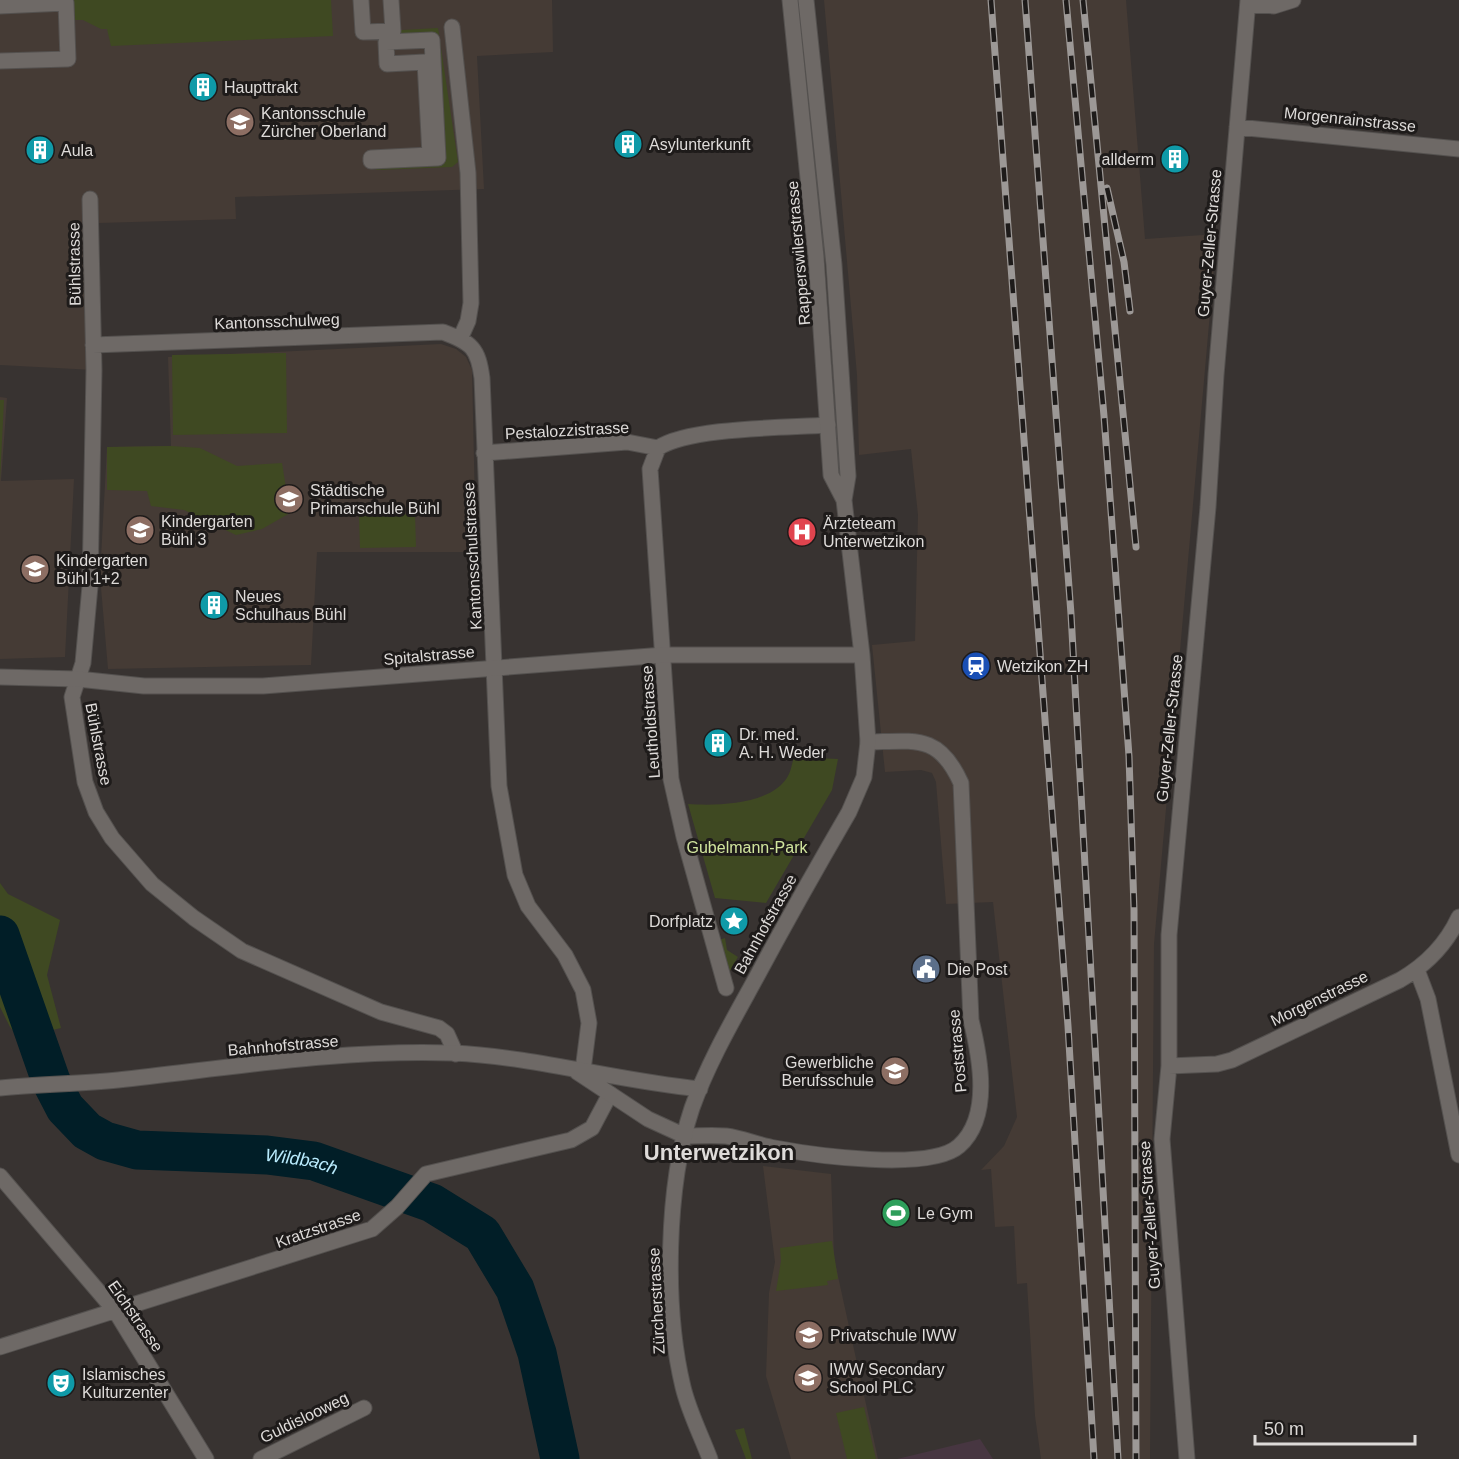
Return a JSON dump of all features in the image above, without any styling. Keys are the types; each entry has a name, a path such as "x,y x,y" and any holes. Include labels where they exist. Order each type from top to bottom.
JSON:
{"street":[{"path":"361,0 363,32 393,31 391,0"},
{"name":"Rapperswilerstrasse","path":"790,0 816,257 831,475 844,500"},
{"name":"Rapperswilerstrasse","path":"806,0 836,300 848,476 844,500 862,655 868,742"},
{"path":"1248,2 1274,6 1293,0"},
{"name":"Guyer-Zeller-Strasse","path":"1187,1459 1162,1139 1169,1066 1169,935 1208,507 1248,2"},
{"path":"0,6 66,3 68,59 0,61"},
{"path":"452,27 468,173 471,303 468,321 460,339"},
{"path":"432,40 438,158 371,161 371,158 430,155 425,62 387,64 386,42 432,40"},
{"name":"Morgenrainstrasse","path":"1237,127 1459,149"},
{"name":"Bühlstrasse","path":"90,199 93,345 90,586 83,663 72,697 85,782 96,812 112,838 152,884 194,918 242,951 381,1012 439,1028 447,1034 456,1053"},
{"name":"Kantonsschulweg","path":"93,345 443,332 460,339"},
{"name":"Kantonsschulstrasse","path":"460,339 473,347 479,359 496,667 499,786 515,875 528,906 565,954 583,990 589,1023 576,1069"},
{"path":"658,448 671,440 757,428 828,425"},
{"name":"Pestalozzistrasse","path":"484,453 627,442 658,448"},
{"name":"Leutholdstrasse","path":"658,448 650,469 672,779 684,837 726,988"},
{"name":"Spitalstrasse","path":"0,677 78,679 144,686 263,686 664,655 862,655"},
{"name":"Bahnhofstrasse","path":"576,1069 665,1129 685,1136 700,1089 736,1014 859,792 867,762 868,742"},
{"name":"Poststrasse","path":"685,1136 727,1136 825,1156 880,1159 927,1157 952,1151 968,1134 975,1117 980,1091 978,1048 971,1020 961,783 953,765 941,750 922,742 868,742"},
{"name":"Morgenstrasse","path":"1169,1066 1209,1065 1232,1060 1417,970 1435,954 1459,917"},
{"path":"1417,970 1428,999 1459,1155"},
{"name":"Bahnhofstrasse","path":"0,1088 73,1084 410,1052 456,1053 576,1069 644,1083 700,1089"},
{"name":"Kratzstrasse","path":"0,1347 372,1229 397,1207 426,1174 571,1140 592,1128 610,1094"},
{"name":"Zürcherstrasse","path":"685,1136 671,1231 674,1327 677,1359 687,1401 710,1459"},
{"name":"Eichstrasse","path":"0,1176 116,1312 206,1459"},
{"name":"Guldislooweg","path":"261,1459 363,1408"}],"shaded area":[{"name":"Kantonsschule Zürcher Oberland","path":"0,0 552,0 553,52 477,56 484,189 235,197 236,219 98,223 94,370 0,365"},
{"path":"824,0 1126,0 1145,239 1217,234 1154,944 1150,1459 1041,1459 1035,1416 1027,1283 1017,1284 1014,1226 995,1227 991,1169 981,1170 1004,1146 1017,1117 993,902 946,904 936,782 932,773 921,770 885,772 872,645 915,641 918,515 911,449 859,455 857,375"},
{"name":"Städtische Primarschule Bühl","path":"441,344 456,349 466,357 472,370 476,552 317,552 311,665 108,669 100,576 107,447 171,446 168,357"},
{"name":"Kindergarten Bühl 1+2","path":"0,397 7,398 1,481 74,479 65,657 0,659"},
{"name":"Privatschule IWW","path":"763,1166 831,1174 834,1258 878,1459 791,1459 766,1376 769,1293 775,1262"},
{"path":"980,1439 993,1459 897,1459"}],"green space":[{"path":"0,0 331,0 333,36 111,46 107,29 101,29 83,20 66,20 65,3"},
{"path":"438,28 458,162 452,167 377,170 371,166 438,158 432,41 385,31"},
{"path":"286,353 287,433 173,435 172,355"},
{"path":"0,400 4,400 0,481"},
{"path":"107,447 200,448 237,466 282,463 290,513 262,529 236,535 184,510 151,506 147,491 107,490"},
{"path":"415,514 416,547 360,548 359,516"},
{"name":"Gubelmann-Park","path":"794,757 838,759 832,790 766,903 715,898 688,804 714,805 743,802 770,793 788,776"},
{"path":"0,883 8,894 60,920 47,975 61,1028 19,1038 10,1027 0,1007"},
{"path":"725,938 727,950 738,957 727,976 719,940"},
{"path":"832,1241 838,1279 827,1281 828,1285 776,1291 781,1261 780,1248"},
{"path":"864,1407 876,1459 847,1459 836,1413"},
{"path":"744,1428 752,1459 746,1459 735,1430"}],"waterway":[{"name":"Wildbach","path":"0,935 51,1081 65,1108 87,1131 105,1141 137,1150 267,1155 314,1161 432,1203 482,1234 515,1289 537,1353 560,1459"}],"railway":[{"path":"991,0 1068,1026 1094,1459"},
{"path":"1025,0 1071,614 1118,1459"},
{"path":"1066,0 1104,416 1129,756 1134,909 1136,1459"},
{"path":"1083,0 1136,547"},
{"path":"1107,188 1124,262 1130,311"}],"place":[{"name":"Haupttrakt","path":"203,87"},
{"name":"Kantonsschule Zürcher Oberland","path":"240,122"},
{"name":"Asylunterkunft","path":"628,144"},
{"name":"Aula","path":"40,150"},
{"name":"allderm","path":"1175,159"},
{"name":"Städtische Primarschule Bühl","path":"289,499"},
{"name":"Kindergarten Bühl 3","path":"140,530"},
{"name":"Ärzteteam Unterwetzikon","path":"802,532"},
{"name":"Kindergarten Bühl 1+2","path":"35,569"},
{"name":"Neues Schulhaus Bühl","path":"214,605"},
{"name":"Wetzikon ZH","path":"976,666"},
{"name":"Dr. med. A. H. Weder","path":"718,743"},
{"name":"Dorfplatz","path":"734,921"},
{"name":"Die Post","path":"926,969"},
{"name":"Gewerbliche Berufsschule","path":"895,1071"},
{"name":"Le Gym","path":"896,1213"},
{"name":"Privatschule IWW","path":"809,1335"},
{"name":"IWW Secondary School PLC","path":"808,1378"},
{"name":"Islamisches Kulturzenter","path":"61,1383"}],"district":[{"name":"Unterwetzikon","path":"719,1152"}]}
